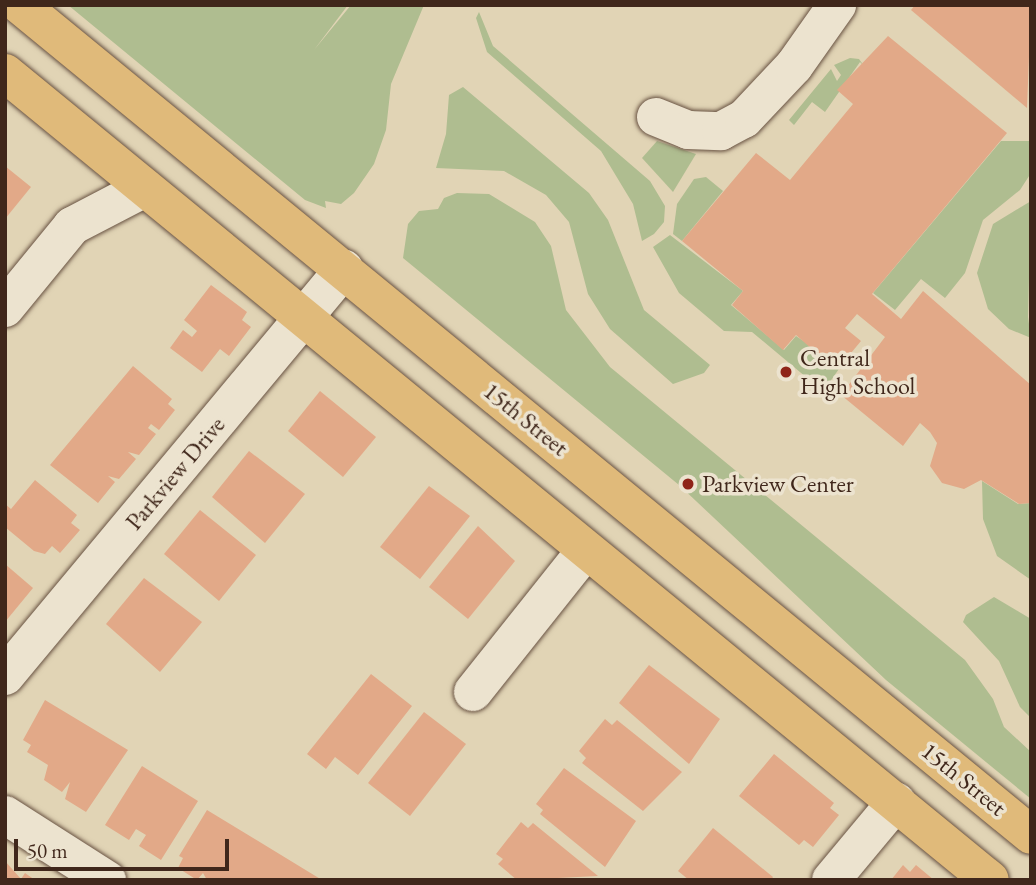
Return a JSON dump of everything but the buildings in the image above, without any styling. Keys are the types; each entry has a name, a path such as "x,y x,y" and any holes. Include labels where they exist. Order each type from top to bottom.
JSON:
{"main road":[{"name":"15th Street","path":"20,5 1031,835"},
{"path":"5,73 990,880"}],"street":[{"path":"656,117 688,130 721,131 744,119 794,66 837,5"},
{"path":"5,308 72,226 145,188"},
{"name":"Parkview Drive","path":"5,677 344,269"},
{"path":"473,692 586,550"},
{"path":"831,880 896,802"},
{"path":"5,815 107,880"}],"green space":[{"path":"68,5 348,5 314,50 351,5 424,5 391,84 386,130 374,164 354,193 341,204 325,201 326,208 305,200"},
{"path":"479,12 493,46 650,181 665,206 664,222 654,234 642,241 633,204 601,151 487,52 476,18"},
{"path":"850,58 859,59 864,66 860,62 825,112 812,102 794,125 789,120 831,69 837,81 841,75 834,65"},
{"path":"463,87 589,193 608,220 644,310 710,365 704,373 673,384 610,329 588,294 569,222 546,195 504,171 436,168 446,134 449,95"},
{"path":"657,141 696,154 673,192 642,158"},
{"path":"1001,141 1030,141 1031,173 1020,190 983,220 965,273 945,298 921,279 895,310 873,293"},
{"path":"706,177 723,191 682,241 673,234 677,204 694,179"},
{"path":"457,193 489,194 535,222 551,246 566,310 610,367 965,660 993,699 1004,727 1031,752 1031,799 886,680 679,485 403,258 408,224 419,211 438,209 444,198"},
{"path":"1031,201 1028,317 1031,338 1009,329 988,309 977,273 993,224"},
{"path":"670,235 743,291 731,305 784,350 796,336 841,366 827,386 819,388 752,332 724,331 679,293 653,247"},
{"path":"982,481 1018,504 1031,503 1031,580 997,556 983,519"},
{"path":"994,597 1031,619 1031,718 1020,707 999,661 963,622 966,615"}],"place":[{"name":"Central High School","path":"786,372"},
{"name":"Parkview Center","path":"688,484"}]}
